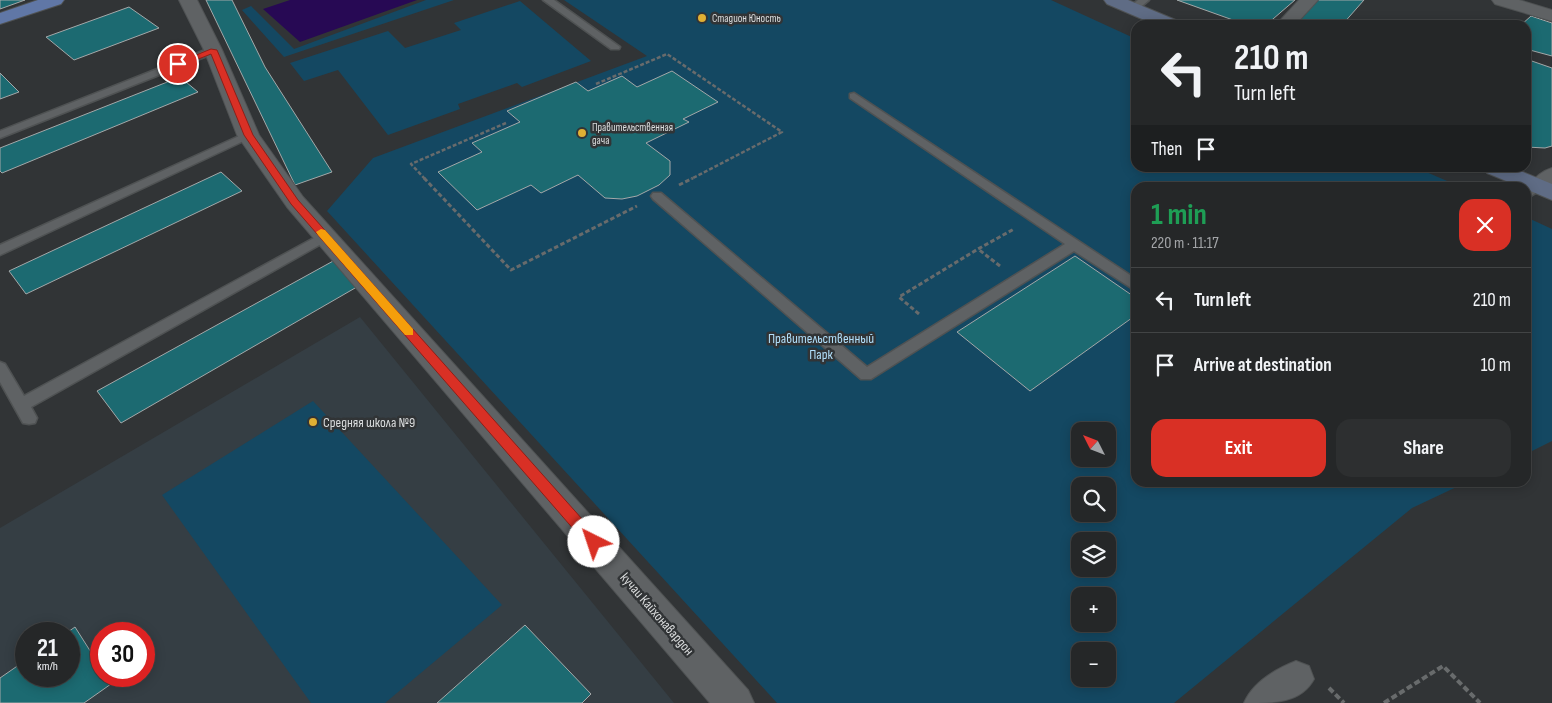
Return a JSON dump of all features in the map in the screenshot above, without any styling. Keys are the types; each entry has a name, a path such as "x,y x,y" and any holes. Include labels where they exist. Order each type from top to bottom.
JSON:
{"main road":[{"path":"0,19 55,0"}],"street":[{"name":"кучаи Кайхонавардон","path":"188,0 214,50 248,135 295,202 735,703"},
{"path":"1113,0 1138,4 1164,20"},
{"path":"1290,20 1309,0"},
{"path":"1501,0 1552,16"},
{"path":"1505,172 1528,182"},
{"path":"1263,703 1296,678"}],"lane":[{"path":"548,0 615,47"},
{"path":"0,135 214,50"},
{"path":"854,96 1131,283"},
{"path":"0,250 248,135"},
{"path":"657,196 866,375 1075,244"},
{"path":"0,368 26,412 325,236"}],"path":[{"path":"506,123 411,164 511,270 782,132 667,54 596,84"},
{"path":"938,330 899,296 1034,217"},
{"path":"978,249 1018,280"},
{"path":"1384,703 1443,666 1480,703"}],"shaded area":[{"path":"290,0 417,0 300,42 263,9"},
{"name":"Средняя школа №9","path":"360,317 674,703 0,703 0,528"}],"green space":[{"path":"426,0 454,0 284,57 242,10 251,6 294,49"},
{"name":"Правительственный Парк","path":"564,0 1051,0 1131,37 1131,172 1426,172 1449,182 1131,182 1131,487 1457,487 1412,508 1174,703 777,703 327,211 373,158 647,56"},
{"path":"520,1 591,61 522,87 517,83 458,104 460,109 388,135 338,70 304,81 290,63 388,31 405,48 461,30 454,23"},
{"path":"1531,219 1552,229 1552,441 1531,452"},
{"path":"313,401 502,605 385,703 311,703 162,495"}],"building":[{"path":"0,0 25,0 0,9"},
{"path":"206,0 232,0 265,67 332,172 295,185"},
{"path":"1177,0 1295,0 1272,20 1233,20"},
{"path":"1317,0 1364,0 1346,20 1298,20"},
{"path":"129,7 159,28 74,60 46,37"},
{"path":"1531,16 1552,23 1552,56 1531,50 1531,20 1527,20"},
{"path":"1531,61 1552,68 1552,146 1545,148 1531,147"},
{"name":"Правительственная дача","path":"672,71 718,102 683,119 689,122 646,143 670,161 670,175 659,185 637,196 622,199 605,198 578,175 541,193 531,185 477,210 438,172 482,152 472,143 520,122 507,111 576,82 588,91 622,76 637,87"},
{"path":"0,73 19,92 0,99"},
{"path":"180,77 198,92 2,173 0,171 0,148"},
{"path":"221,172 242,191 26,294 9,271"},
{"path":"1075,256 1131,295 1131,319 1030,391 957,332"},
{"path":"335,260 362,284 121,423 97,391"},
{"path":"525,625 591,694 582,703 437,703"},
{"path":"80,635 90,651 90,687 107,687 84,703 0,703 0,678 15,668 15,687 80,687"}],"slow traffic":[{"path":"321,232 409,332"}],"place":[{"name":"Стадион Юность","path":"702,18"},
{"name":"Правительственная дача","path":"582,133"},
{"name":"Средняя школа №9","path":"313,422"}],"route":[{"path":"178,64 214,50 248,135 295,202 594,542"}]}
